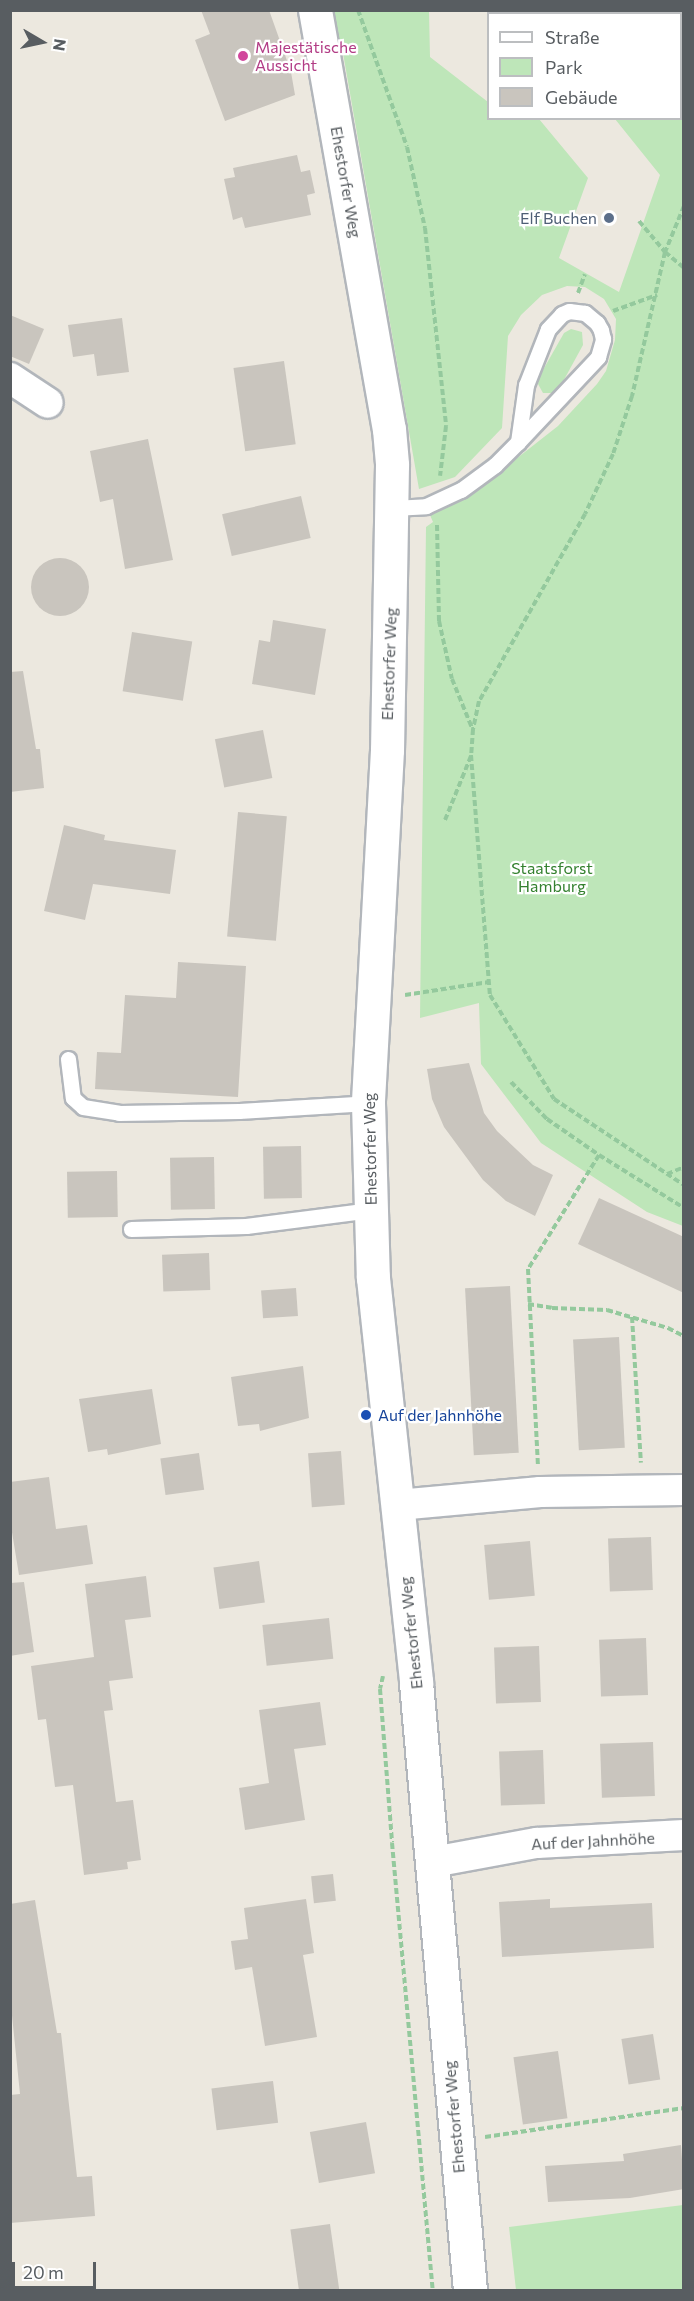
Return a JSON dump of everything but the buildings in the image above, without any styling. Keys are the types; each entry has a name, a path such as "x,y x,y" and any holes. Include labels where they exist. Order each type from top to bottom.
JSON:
{"main road":[{"name":"Ehestorfer Weg","path":"315,10 389,429 393,508 387,750 368,1103 376,1330 398,1505 433,1862 470,2290"}],"street":[{"path":"10,378 48,403"},
{"path":"398,1505 540,1492 684,1490"},
{"name":"Auf der Jahnhöhe","path":"433,1862 537,1843 684,1835"}],"lane":[{"path":"393,508 426,506 438,501 478,478 518,442 598,357 603,339 601,330 592,317 585,313 569,311 555,319 548,329 526,385 518,442"},
{"path":"68,1059 73,1098 83,1107 119,1113 263,1110 368,1103"},
{"path":"131,1229 246,1227 371,1210"}],"path":[{"path":"358,10 407,147 425,228 446,426 438,501 439,621 452,679 473,729"},
{"path":"684,206 665,252 657,295 632,396 613,454 585,514 479,701 473,729 471,755 490,995 554,1100 684,1185"},
{"path":"639,221 665,252 684,268"},
{"path":"592,317 657,295"},
{"path":"445,820 471,755"},
{"path":"404,996 489,982"},
{"path":"511,1082 548,1119 599,1155 684,1208"},
{"path":"538,1465 528,1269 599,1155"},
{"path":"666,1174 684,1167"},
{"path":"528,1304 552,1308 608,1310 684,1336"},
{"path":"632,1317 641,1462"},
{"path":"380,1689 433,2290"},
{"name":"Ehestorfer Weg","path":"485,2138 684,2108"}],"green space":[{"name":"Staatsforst Hamburg","path":"327,11 429,11 430,57 487,101 487,120 540,120 588,178 559,258 619,292 660,175 616,120 682,120 682,12 516,11 683,11 683,1226 647,1212 541,1143 481,1064 479,1003 420,1018 426,527 433,522 426,506 465,499 558,426 606,371 615,340 616,319 604,299 585,287 567,286 542,295 521,315 508,336 502,428 455,477 419,489 343,53"},
{"path":"571,329 582,332 583,345 560,387 553,393 543,393 538,384 539,377 564,333"},
{"path":"683,2205 683,2290 516,2290 509,2227"}],"place":[{"name":"Majestätische Aussicht","path":"243,56"},
{"name":"Elf Buchen","path":"609,218"},
{"name":"Auf der Jahnhöhe","path":"366,1415"}]}
